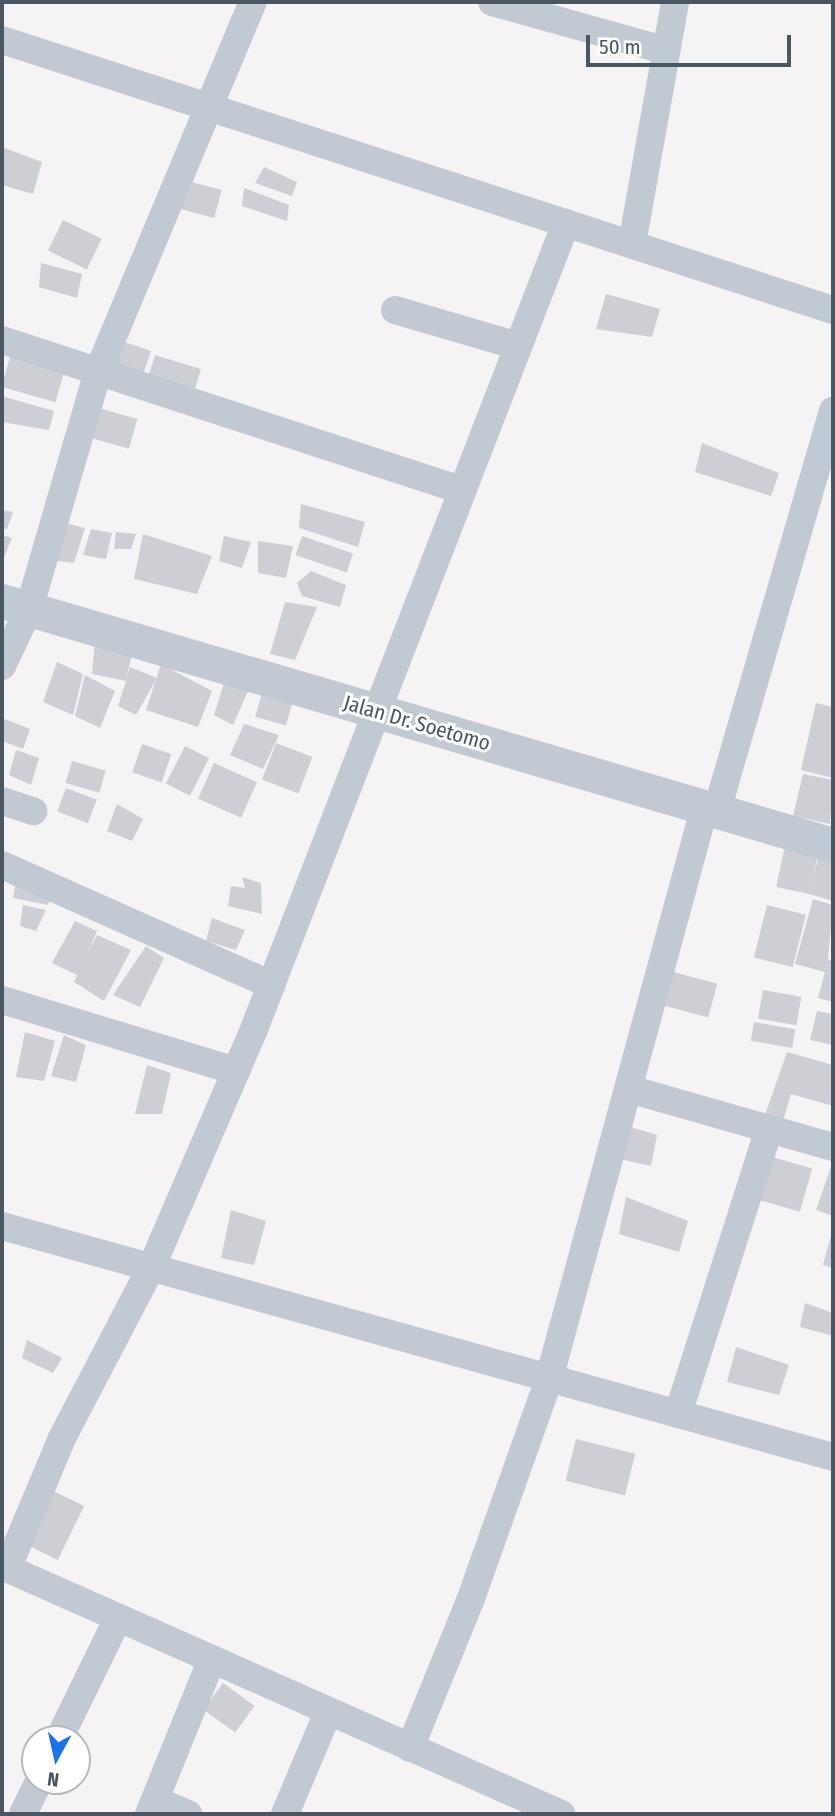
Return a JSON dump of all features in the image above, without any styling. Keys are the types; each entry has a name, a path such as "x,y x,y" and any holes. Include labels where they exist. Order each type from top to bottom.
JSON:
{"street":[{"path":"2,666 15,605 98,372 253,2"},
{"path":"492,2 664,50"},
{"path":"632,244 664,50 675,2"},
{"path":"2,40 833,310"},
{"path":"561,1814 4,1568 62,1438 152,1266 236,1071 566,223"},
{"path":"395,310 518,346"},
{"path":"2,340 461,490"},
{"path":"410,1748 470,1601 549,1379 629,1089 711,808 833,410"},
{"name":"Jalan Dr. Soetomo","path":"15,605 833,845"},
{"path":"2,801 33,811"},
{"path":"2,866 271,985"},
{"path":"2,1000 236,1071"},
{"path":"629,1089 833,1147"},
{"path":"678,1414 769,1129"},
{"path":"2,1226 833,1457"},
{"path":"66,1725 117,1620"},
{"path":"188,1814 152,1807 212,1659"},
{"path":"285,1814 328,1712"},
{"path":"23,1814 32,1795"}],"building":[{"path":"2,147 42,162 33,194 2,185"},
{"path":"264,167 297,182 292,196 255,183"},
{"path":"184,180 222,190 214,218 176,208"},
{"path":"244,188 289,205 287,221 242,206"},
{"path":"63,220 102,239 87,269 48,251"},
{"path":"41,263 82,274 77,298 39,287"},
{"path":"606,294 660,309 652,337 596,329"},
{"path":"116,339 151,351 142,378 107,365"},
{"path":"155,355 201,369 193,396 147,382"},
{"path":"10,357 64,372 55,402 2,387"},
{"path":"2,396 54,411 49,430 2,422"},
{"path":"99,408 137,419 129,449 90,438"},
{"path":"702,443 779,473 771,496 695,472"},
{"path":"301,504 365,522 358,547 299,528"},
{"path":"2,510 13,512 7,529 2,528"},
{"path":"61,522 85,528 74,563 51,560"},
{"path":"91,529 112,533 106,559 83,555"},
{"path":"116,532 136,534 131,549 114,549"},
{"path":"143,534 212,556 197,594 134,579"},
{"path":"2,535 12,538 2,562"},
{"path":"224,536 251,542 242,568 219,561"},
{"path":"302,536 353,554 347,572 295,555"},
{"path":"258,541 293,546 286,578 258,573"},
{"path":"311,571 346,585 340,607 302,596 297,583"},
{"path":"285,602 317,607 295,660 270,654"},
{"path":"95,641 133,651 126,678 130,667 157,678 136,715 118,706 126,681 92,674"},
{"path":"57,662 83,674 73,715 43,702"},
{"path":"161,664 212,691 198,727 146,710"},
{"path":"85,675 115,691 100,728 75,716"},
{"path":"225,680 249,689 233,725 214,715"},
{"path":"264,686 295,695 286,726 255,717"},
{"path":"816,703 833,707 833,778 801,770"},
{"path":"2,718 30,729 23,749 2,741"},
{"path":"244,724 279,735 263,769 230,755"},
{"path":"276,743 312,757 298,793 262,779"},
{"path":"142,744 171,754 162,782 132,772"},
{"path":"185,746 209,758 190,796 166,783"},
{"path":"16,750 39,758 31,785 9,775"},
{"path":"72,761 106,771 99,793 66,783"},
{"path":"214,763 257,782 241,818 198,799"},
{"path":"803,774 833,780 830,824 793,816"},
{"path":"66,788 97,800 88,823 57,811"},
{"path":"117,804 143,819 132,841 107,831"},
{"path":"786,841 819,848 809,894 776,887"},
{"path":"819,854 833,858 833,901 809,894"},
{"path":"17,877 53,893 48,905 13,898"},
{"path":"242,877 261,883 262,914 228,906 231,886 245,888"},
{"path":"813,899 833,905 828,960 833,961 833,1002 818,998 825,972 795,964"},
{"path":"23,905 46,910 36,931 20,926"},
{"path":"767,905 806,915 793,967 754,957"},
{"path":"212,918 245,930 236,950 206,941"},
{"path":"75,921 97,931 88,952 97,935 131,950 104,1001 74,982 77,975 52,963"},
{"path":"146,946 164,958 140,1007 113,995"},
{"path":"666,970 717,984 708,1018 657,1004"},
{"path":"763,990 801,997 796,1025 758,1019"},
{"path":"817,1011 833,1014 833,1045 810,1040"},
{"path":"754,1022 795,1029 792,1048 751,1041"},
{"path":"25,1032 55,1041 44,1081 16,1077"},
{"path":"64,1035 86,1045 76,1082 51,1076"},
{"path":"787,1052 833,1065 833,1106 791,1094 782,1124 764,1118"},
{"path":"147,1065 171,1073 162,1114 135,1114"},
{"path":"621,1124 657,1135 651,1166 615,1158"},
{"path":"769,1156 812,1168 800,1212 757,1199"},
{"path":"833,1161 833,1216 816,1210"},
{"path":"626,1197 688,1221 679,1252 619,1234"},
{"path":"231,1210 266,1221 254,1265 221,1258"},
{"path":"833,1232 833,1268 823,1265"},
{"path":"805,1303 833,1313 833,1336 800,1327"},
{"path":"27,1340 62,1358 53,1373 22,1358"},
{"path":"736,1347 789,1365 779,1395 727,1382"},
{"path":"576,1439 635,1454 625,1495 566,1481"},
{"path":"49,1489 84,1506 58,1560 23,1543"},
{"path":"223,1683 255,1706 235,1733 204,1710"}]}
